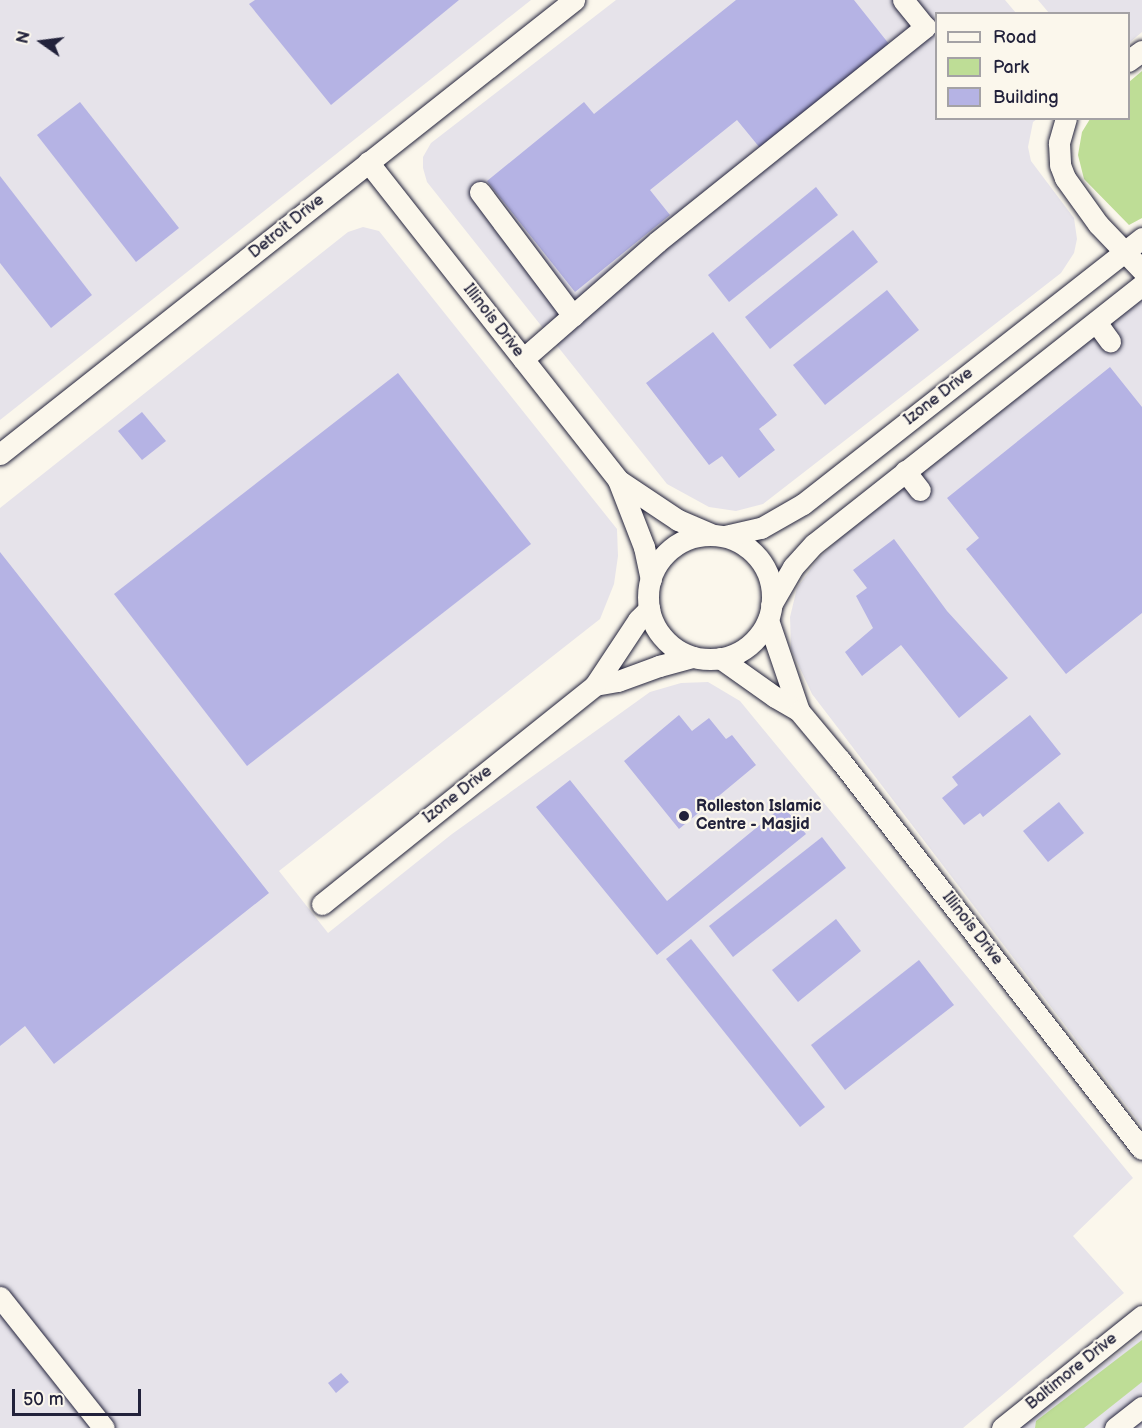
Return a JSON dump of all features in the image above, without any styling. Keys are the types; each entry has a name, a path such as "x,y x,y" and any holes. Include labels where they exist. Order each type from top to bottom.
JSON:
{"street":[{"name":"Detroit Drive","path":"0,454 574,0"},
{"path":"523,359 657,242 925,27 903,0"},
{"path":"1060,125 1059,154 1065,178 1098,224 1134,244 1142,270"},
{"name":"Illinois Drive","path":"368,162 618,480 644,547 651,579"},
{"path":"480,192 573,316"},
{"name":"Izone Drive","path":"719,536 761,528 803,504 1134,244"},
{"path":"770,613 771,587 766,569 741,543 719,536 687,539 675,546 664,555 651,579 649,609 654,625 664,639 677,650 693,657 720,658 740,651 756,638 770,613 793,567 814,544 1142,285"},
{"path":"1096,322 1110,341"},
{"path":"905,471 920,490"},
{"name":"Illinois Drive","path":"618,480 678,520 719,536"},
{"name":"Izone Drive","path":"322,904 450,812 566,720 595,685 638,620 649,609"},
{"name":"Illinois Drive","path":"770,613 799,711"},
{"name":"Izone Drive","path":"595,685 618,681 693,657"},
{"name":"Illinois Drive","path":"720,658 799,711 835,754 1142,1149"},
{"path":"0,1297 104,1428"},
{"name":"Baltimore Drive","path":"1011,1425 1142,1316"},
{"path":"1115,1428 1142,1407"}],"shaded area":[{"path":"0,0 531,0 0,420"},
{"path":"616,0 1005,0 1015,12 935,12 935,120 1036,120 1033,122 1028,147 1031,161 1074,218 1077,239 1074,253 1061,273 763,504 736,511 709,507 667,484 427,182 423,157 431,143"},
{"path":"1038,0 1142,0 1142,32 1130,42 1130,12 1048,12"},
{"path":"363,227 379,231 617,529 618,556 614,584 600,619 279,871 328,933 452,834 650,692 681,683 708,682 740,701 1133,1178 1073,1236 1124,1293 963,1428 0,1428 0,508 348,232"},
{"path":"1142,298 1142,1126 812,694 791,649 790,617 797,588 818,559 873,507"},
{"path":"1142,1335 1142,1428 1019,1428"}],"green space":[{"path":"1142,71 1142,218 1129,225 1084,179 1078,155 1082,132 1089,120 1130,120 1130,81"},
{"path":"1142,1340 1142,1382 1084,1428 1035,1428 1036,1421"}],"building":[{"path":"255,0 459,0 331,105 249,4"},
{"path":"736,0 854,0 889,44 760,148 737,120 650,190 670,215 575,292 487,181 584,102 594,114"},
{"path":"80,102 179,228 136,262 37,135"},
{"path":"0,176 92,295 51,328 0,263"},
{"path":"816,187 838,215 729,302 708,275"},
{"path":"853,230 878,262 770,349 745,317"},
{"path":"887,290 919,330 825,405 793,365"},
{"path":"713,332 777,415 759,429 775,450 739,478 722,456 709,465 646,383"},
{"path":"1110,367 1142,407 1142,613 1066,674 966,549 979,538 947,498"},
{"path":"398,373 531,544 247,766 114,594"},
{"path":"142,412 166,441 142,460 118,431"},
{"path":"894,539 947,611 1008,678 959,718 901,645 862,676 845,652 873,628 856,596 867,588 853,570"},
{"path":"0,552 269,893 54,1064 25,1026 0,1046"},
{"path":"679,715 692,731 709,718 726,739 732,735 756,765 679,829 624,761"},
{"path":"1030,715 1061,754 983,817 980,813 964,825 942,798 958,785 952,777"},
{"path":"570,780 667,901 783,806 806,834 657,955 536,807"},
{"path":"1059,802 1084,833 1048,862 1023,831"},
{"path":"822,837 846,868 733,957 709,926"},
{"path":"836,919 861,951 798,1002 772,970"},
{"path":"691,939 825,1107 800,1127 666,959"},
{"path":"919,960 954,1005 845,1090 811,1045"},
{"path":"341,1373 349,1382 336,1393 328,1383"}],"place":[{"name":"Rolleston Islamic Centre - Masjid","path":"684,816"}]}
